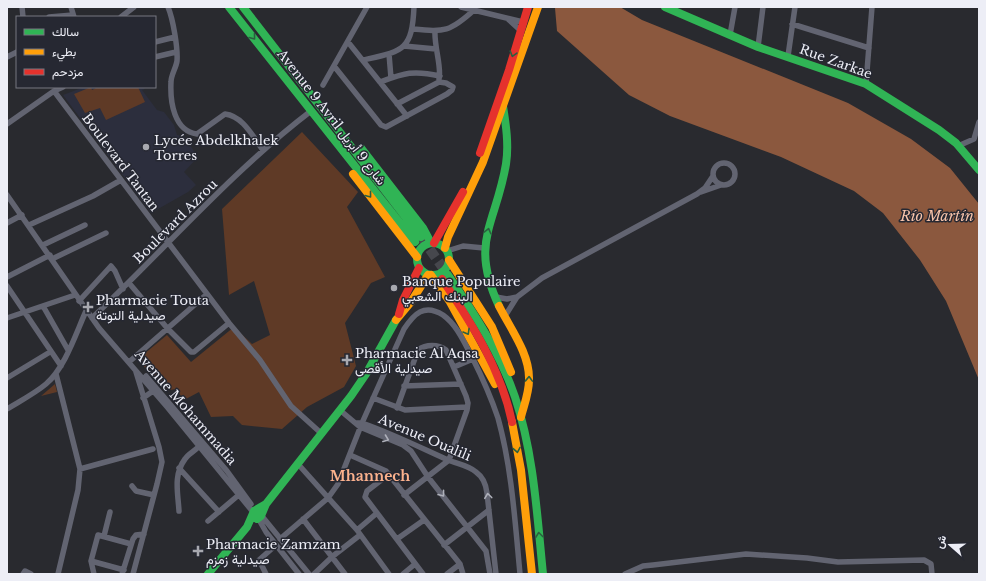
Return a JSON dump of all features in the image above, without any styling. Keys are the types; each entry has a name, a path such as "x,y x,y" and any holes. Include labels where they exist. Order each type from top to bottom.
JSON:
{"main road":[{"name":"Avenue 9 Avril شارع 9 أبريل","path":"229,7 311,111 418,240 332,120 243,7"},
{"path":"417,257 422,247 432,243 462,194 478,158 509,70 523,19 528,7"},
{"path":"514,396 512,376 502,350 485,316 449,260 446,249 448,237 483,162 538,7"},
{"name":"Rue Zarkae","path":"665,7 758,47 788,56 866,84 922,118 958,146 979,169"},
{"path":"503,106 507,134 506,168 484,248 485,269 496,297 525,356 530,375 521,417"},
{"path":"332,120 355,142 372,162 423,228 432,243 446,249"},
{"path":"325,128 340,157 417,257 419,268 403,300 399,315"},
{"path":"429,275 438,275 445,270 449,260"},
{"path":"419,268 429,275 450,302 508,412"},
{"path":"208,574 341,411 366,374 399,315 411,302 429,275"},
{"path":"532,574 520,466 500,382 490,358 445,277 483,329 514,396 521,417 530,462 543,574"}],"street":[{"path":"72,7 74,16"},
{"path":"122,16 134,7"},
{"path":"168,7 175,37 177,61 171,82 174,115 182,128 190,133 197,134 226,114 232,115 240,119 263,150"},
{"path":"323,85 367,7"},
{"path":"363,60 389,54 404,46 409,41 413,29 414,7"},
{"path":"461,7 508,19 523,19"},
{"path":"730,35 735,7"},
{"path":"758,47 763,7"},
{"path":"788,56 795,7"},
{"path":"866,84 872,7"},
{"path":"413,29 435,31 453,27 474,10"},
{"path":"508,19 520,30"},
{"path":"792,24 869,48"},
{"path":"435,31 440,79"},
{"path":"156,42 175,37"},
{"path":"348,42 407,116"},
{"path":"404,46 436,49"},
{"path":"7,57 16,52"},
{"path":"156,57 176,52"},
{"path":"389,54 391,78"},
{"path":"334,66 383,127 389,127 452,90 451,85 440,79 420,72 391,78 380,82"},
{"path":"397,104 440,79"},
{"path":"8,121 58,88"},
{"name":"Boulevard Tantan","path":"58,88 121,180 229,323 260,360 291,406 322,434"},
{"name":"Boulevard Azrou","path":"94,320 123,288 204,206 263,150 311,111"},
{"path":"958,146 974,139 979,122"},
{"path":"505,316 517,297 550,273 697,194 728,184 734,180 735,173 732,166 726,163 719,164 714,169 713,176 697,194"},
{"path":"713,176 716,182 721,185"},
{"path":"29,225 93,196 121,180"},
{"name":"Avenue Mohammadia","path":"7,195 43,245 86,311 130,361 153,391 201,444"},
{"path":"7,223 22,215"},
{"path":"43,245 85,225"},
{"path":"7,277 106,233"},
{"path":"446,249 463,246 484,248"},
{"path":"79,301 111,266 116,271 123,288"},
{"path":"129,283 168,329 191,352 194,352 229,323"},
{"path":"7,286 50,352 61,366"},
{"path":"130,361 207,294"},
{"path":"7,318 75,295"},
{"path":"496,297 507,299 517,297"},
{"path":"43,306 68,350"},
{"path":"280,539 328,498 338,484 350,455 359,424 373,398 404,329 413,315 421,311 428,310 438,312 447,318 461,335 492,400 505,448 520,574"},
{"path":"7,409 42,387 56,374 86,311"},
{"path":"397,408 418,350 431,346 444,348 449,354 461,384 467,400 467,407 449,460 404,495"},
{"path":"7,378 50,352"},
{"path":"454,367 473,359"},
{"path":"133,574 160,471 161,455 143,398 136,369"},
{"name":"Avenue Mohammadia","path":"136,369 201,444 257,514"},
{"path":"56,374 80,469 78,490 58,574"},
{"path":"404,386 461,384"},
{"path":"143,398 153,391"},
{"path":"373,398 397,408 411,411 467,407"},
{"name":"Avenue Oualili","path":"341,411 359,424 403,445 411,451"},
{"name":"Avenue Oualili","path":"359,424 468,467 480,475 486,484 496,574"},
{"path":"179,511 177,484 180,468 185,459 201,444"},
{"path":"417,446 411,451 428,477 486,551 490,574"},
{"path":"80,469 153,448"},
{"path":"350,455 383,468 389,474 404,495 460,564 462,574"},
{"path":"298,464 358,533 389,574"},
{"path":"180,468 219,512"},
{"path":"389,474 367,491 366,497 422,574"},
{"path":"132,486 136,491 154,495"},
{"path":"208,520 241,493"},
{"path":"444,545 489,510"},
{"path":"104,536 110,512"},
{"path":"257,514 309,574"},
{"path":"257,514 276,544 299,574"},
{"path":"314,574 377,514"},
{"path":"303,519 333,556 345,574"},
{"path":"397,539 424,520"},
{"path":"91,560 123,572 131,544 136,535 144,534"},
{"path":"94,574 91,560 98,535 131,544"},
{"path":"266,574 258,561 276,544"},
{"path":"486,551 492,548"},
{"path":"625,574 653,565 726,555 746,554 807,558 838,562 924,560 931,564 932,574"},
{"path":"403,574 415,564"},
{"path":"447,574 460,564"},
{"path":"23,574 25,571 31,574"}],"shaded area":[{"name":"Lycée Abdelkhalek Torres","path":"81,88 144,88 145,89 142,90 157,110 164,112 174,125 177,135 184,136 198,157 184,172 196,185 188,192 151,213 63,95"},
{"path":"89,88 91,88 92,90 96,88 138,88 145,102 106,120 100,108 85,113 74,94"},
{"path":"302,132 358,192 347,207 385,277 371,283 345,323 356,366 344,387 307,407 282,429 242,425 233,416 211,417 199,392 184,400 176,389 164,391 138,359 167,335 191,362 234,327 252,344 270,335 254,281 229,295 222,209"},
{"path":"55,384 57,392 41,396"}],"water":[{"name":"Río Martín","path":"552,7 620,7 642,20 848,103 911,139 950,168 979,204 979,380 946,301 920,260 883,213 854,191 781,157 670,116 629,95 557,31 555,8"}],"tunnel":[{"path":"421,237 448,275"}],"traffic: fast":[{"path":"229,7 415,242"},
{"path":"243,7 421,237"},
{"path":"665,7 758,47 866,84 939,130 956,143 979,170"},
{"path":"499,306 490,284 486,265 485,249 491,218 502,185 507,157 506,128 503,106"},
{"path":"361,148 423,228 431,243"},
{"path":"430,243 436,243 445,247 449,259 445,271 436,275 430,275 421,271 417,262 417,256 421,247 430,243"},
{"path":"448,275 477,319 494,349 515,397 527,440 531,462 543,574"},
{"path":"253,516 257,519 261,516 266,504 351,396 366,374 396,320"},
{"path":"208,574 247,527 254,511 266,504"}],"traffic: slow":[{"path":"445,248 448,237 483,162 538,7"},
{"path":"353,174 417,257"},
{"path":"449,260 492,327 511,372"},
{"path":"396,320 411,302 428,275"},
{"path":"431,275 450,302 495,384"},
{"path":"499,306 523,351 528,370 528,390 521,417"},
{"path":"512,422 521,470 532,574"}],"traffic: jam":[{"path":"480,153 509,70 528,7"},
{"path":"434,243 463,192"},
{"path":"399,314 403,300 419,268"},
{"path":"442,279 464,313 493,365 501,384 512,422"}],"place":[{"name":"Lycée Abdelkhalek Torres","path":"146,147"},
{"name":"Banque Populaire البنك الشعبي","path":"394,288"},
{"name":"Pharmacie Touta صيدلية التوتة","path":"88,307"},
{"name":"Pharmacie Al Aqsa صيدلية الأقصى","path":"347,360"},
{"name":"Pharmacie Zamzam صيدلية زمزم","path":"198,551"}],"district":[{"name":"Mhannech","path":"370,476"}]}
